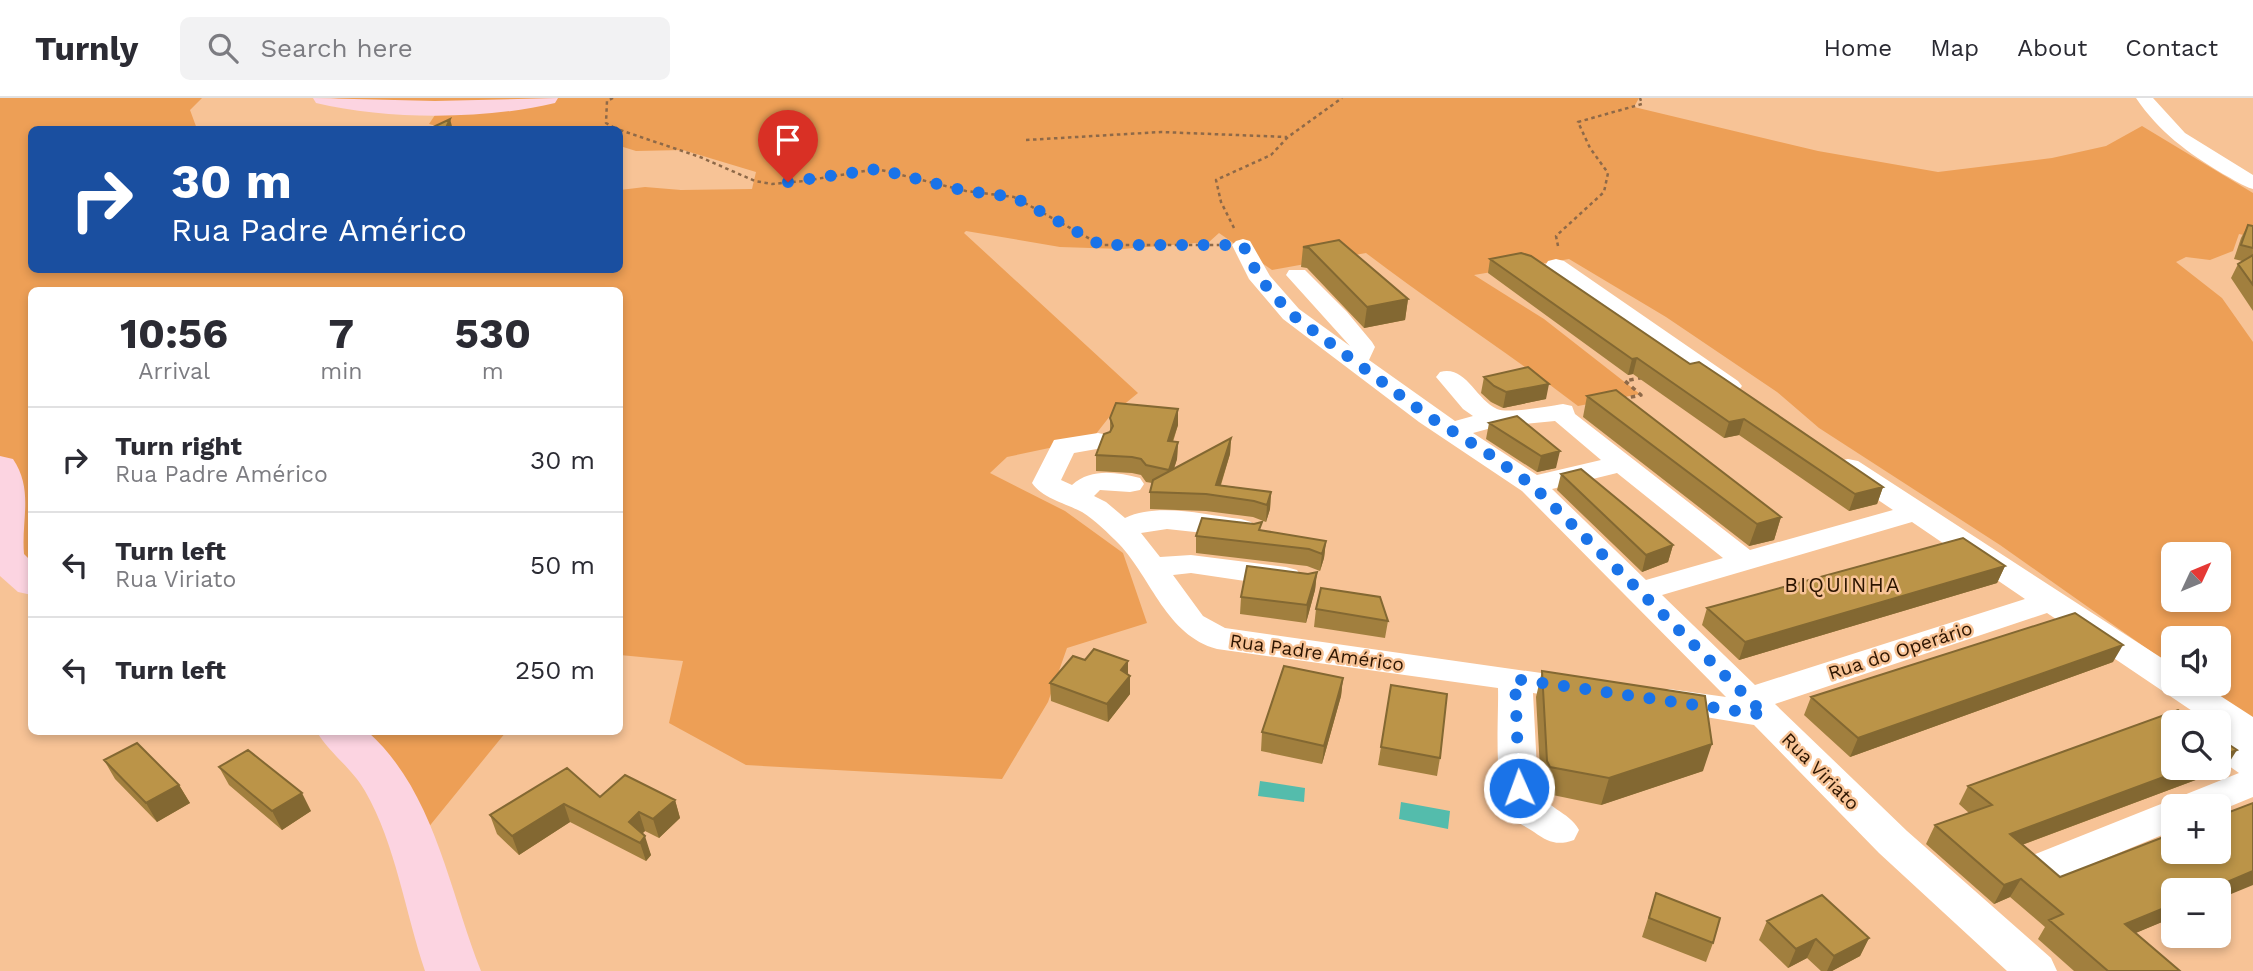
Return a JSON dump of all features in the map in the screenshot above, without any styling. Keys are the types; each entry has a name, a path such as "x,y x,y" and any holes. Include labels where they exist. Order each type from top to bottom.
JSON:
{"main road":[{"path":"324,98 391,107 438,109 547,98"},
{"path":"0,467 6,477 1,536 4,555 28,579"},
{"path":"343,735 370,761 393,795 413,850 439,938 453,971"}],"street":[{"path":"2144,98 2157,120 2192,148 2253,183"},
{"name":"Rua Viriato","path":"1243,245 1260,279 1291,314 1428,416 1532,485 1893,842 2036,971"},
{"path":"1556,266 1750,401"},
{"path":"1297,275 1339,317 1363,347 1355,363"},
{"path":"1449,377 1472,404 1494,419"},
{"path":"1452,430 1494,419 1566,416 1745,561"},
{"name":"Rua Padre Américo","path":"1098,441 1064,446 1046,483 1096,508 1131,539 1192,623 1217,638 1620,694 1756,707"},
{"path":"1825,452 2161,674"},
{"path":"1532,485 1622,463"},
{"path":"1074,499 1093,481 1129,484"},
{"path":"1639,592 1916,512"},
{"path":"1121,531 1142,521 1167,520 1253,529"},
{"path":"1151,567 1191,564 1307,579"},
{"name":"Rua do Operário","path":"1756,707 2051,601"},
{"path":"1515,679 1519,788 1525,807 1560,830"},
{"path":"2194,696 2253,734"},
{"path":"2231,749 2253,764"},
{"path":"2224,794 2253,782"},
{"path":"2047,866 2161,819"}],"path":[{"path":"612,126 606,123 607,101 613,98"},
{"path":"623,131 700,157 755,181 772,184 877,169 966,191 1014,197 1101,245 1243,245 1221,202 1216,180 1271,155 1288,137 1342,98"},
{"path":"1556,266 1560,254 1556,236 1604,192 1608,173 1590,148 1578,122 1595,115 1642,104 1640,98"},
{"path":"1026,140 1161,132 1288,137"},
{"path":"1566,416 1642,395 1625,381 1698,365"}],"shaded area":[{"path":"0,98 202,98 190,110 196,126 28,126 28,273 623,273 623,190 645,187 681,190 752,189 756,172 683,150 636,151 623,147 623,126 437,126 429,124 435,115 424,111 331,98 1639,98 1634,107 1818,151 1938,172 2052,158 2106,146 2142,126 2253,193 2253,237 2239,234 2233,251 2210,260 2186,257 2176,262 2222,298 2253,342 2253,720 2218,696 2231,696 2231,626 2161,626 2161,659 2000,545 1819,428 1777,392 1666,317 1569,259 1474,275 1544,319 1640,394 1578,406 1366,253 1272,270 1219,233 1209,242 1122,249 1060,247 966,231 964,233 1138,393 1110,416 1092,439 1007,457 990,473 1065,511 1123,553 1147,623 1067,648 1048,702 1002,779 746,765 669,723 683,661 623,655 623,287 28,287 28,569 0,476"},
{"path":"325,735 504,735 423,834"}],"water":[{"path":"1260,781 1305,788 1304,802 1258,796"},
{"path":"1401,802 1450,811 1448,829 1399,819"}],"building":[{"path":"450,119 447,126 435,126"},
{"path":"2248,225 2253,226 2253,248 2241,245"},
{"path":"1339,240 1408,299 1367,307 1309,248 1303,247"},
{"path":"1521,253 1531,256 1690,364 1699,362 1883,487 1855,494 1744,419 1729,422 1637,358 1632,359 1490,259"},
{"path":"2253,255 2253,285 2238,264"},
{"path":"1528,367 1549,384 1506,392 1484,377"},
{"path":"1616,390 1781,517 1757,524 1587,396"},
{"path":"1116,403 1178,409 1168,441 1178,442 1169,470 1146,465 1141,459 1132,457 1096,455 1104,434 1110,432 1113,426 1110,418"},
{"path":"1517,416 1560,451 1541,456 1489,423"},
{"path":"1231,438 1216,485 1271,492 1267,505 1206,494 1150,492 1153,480"},
{"path":"1581,469 1673,545 1646,555 1561,474"},
{"path":"1202,518 1254,524 1262,522 1259,530 1326,541 1322,554 1309,549 1196,536"},
{"path":"1963,538 2005,566 1745,642 1707,608"},
{"path":"1247,566 1308,574 1317,572 1307,605 1241,597"},
{"path":"1321,588 1380,597 1388,621 1316,609"},
{"path":"2075,613 2123,645 1858,738 1811,697"},
{"path":"1094,649 1128,661 1121,670 1130,676 1107,704 1050,683 1073,656 1085,660"},
{"path":"1284,666 1343,678 1324,746 1262,732"},
{"path":"1542,671 1705,696 1712,744 1609,778 1550,767 1547,761"},
{"path":"1391,685 1447,694 1440,758 1381,747"},
{"path":"2161,716 2161,778 2010,834 2060,877 2161,838 2161,864 2231,864 2231,811 2253,803 2253,871 2231,880 2231,878 2161,878 2161,909 2125,924 2180,971 2108,971 2049,920 2063,914 2021,879 2004,885 1935,825 1992,805 1968,786"},
{"path":"137,743 179,785 146,803 104,760"},
{"path":"248,750 302,793 272,811 219,767"},
{"path":"567,768 600,797 625,775 675,800 653,819 639,812 629,822 645,836 640,843 564,804 512,836 490,815"},
{"path":"1656,893 1720,918 1713,943 1649,918"},
{"path":"1822,895 1869,938 1834,956 1816,939 1796,949 1767,921"}],"district":[{"name":"BIQUINHA","path":"1843,585"}],"route":[{"path":"788,182 877,169 966,191 1014,197 1101,245 1243,245 1260,279 1291,314 1428,416 1532,485 1765,715 1515,679 1519,788"}]}
